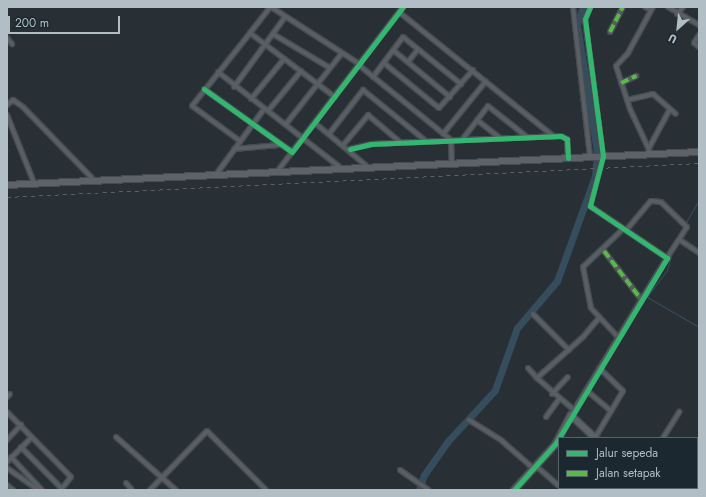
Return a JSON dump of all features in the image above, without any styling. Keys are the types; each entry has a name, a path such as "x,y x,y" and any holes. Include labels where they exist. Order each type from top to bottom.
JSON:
{"main road":[{"path":"7,185 699,152"},
{"path":"561,437 573,413 594,437"},
{"path":"517,489 558,443"}],"street":[{"path":"240,141 192,106 270,7 361,65 373,77 451,140"},
{"path":"277,173 304,136 361,65 402,7"},
{"path":"573,7 591,156"},
{"path":"590,7 585,19 602,156 590,206 667,258"},
{"path":"610,32 623,7"},
{"path":"645,7 652,8 628,53 616,64 621,83 652,154"},
{"path":"668,7 699,25"},
{"path":"678,14 683,7"},
{"path":"399,12 473,70 553,136"},
{"path":"234,87 285,17"},
{"path":"250,33 335,97"},
{"path":"273,34 330,68"},
{"path":"699,34 694,43 699,47"},
{"path":"7,38 12,44"},
{"path":"373,77 402,38 461,84"},
{"path":"408,62 418,49"},
{"path":"393,50 450,97"},
{"path":"286,124 342,53"},
{"path":"251,99 284,59"},
{"path":"384,63 439,108 473,70"},
{"path":"214,176 252,126 301,71"},
{"path":"218,72 234,87 304,136 342,169"},
{"path":"621,83 636,76"},
{"path":"443,134 486,81"},
{"path":"204,89 252,126 279,145 292,152"},
{"path":"329,134 363,90 426,142"},
{"path":"628,100 652,94 676,114"},
{"path":"7,106 11,100 23,107 96,181"},
{"path":"462,140 488,106 527,137"},
{"path":"649,148 670,109"},
{"path":"7,115 34,184"},
{"path":"344,144 368,115 401,143"},
{"path":"477,120 500,138"},
{"path":"315,123 344,144 369,168"},
{"path":"350,149 401,143 553,136 566,138 568,158"},
{"path":"451,140 452,164"},
{"path":"234,149 279,145"},
{"path":"528,368 552,394 573,413 618,337 640,298 680,240 685,224 655,199 604,251 584,267 590,304 598,318 618,337"},
{"path":"680,240 699,253"},
{"path":"604,251 640,298"},
{"path":"534,314 569,350"},
{"path":"536,378 569,350 598,318"},
{"path":"596,437 623,392 599,368"},
{"path":"552,394 568,377"},
{"path":"586,390 611,411"},
{"path":"546,417 559,399"},
{"path":"664,437 679,412"},
{"path":"8,415 21,425 71,477 61,489 21,447"},
{"path":"469,420 502,441 558,485 554,490"},
{"path":"7,440 21,425"},
{"path":"150,490 160,476 209,431 266,490"},
{"path":"116,436 176,490"},
{"path":"7,461 32,437"},
{"path":"11,457 42,490"},
{"path":"7,468 38,490"},
{"path":"400,470 429,490"},
{"path":"126,483 132,490"},
{"path":"7,485 13,490"}],"waterway":[{"path":"419,490 424,475 448,441 495,390 517,328 557,281 595,176 597,152 577,24 583,7"},
{"path":"685,224 699,200"},
{"path":"678,238 684,227"},
{"path":"671,256 667,270 647,297 699,327"}],"railway":[{"path":"7,197 699,163"}],"marked path":[{"path":"610,32 623,7"},
{"path":"621,83 636,76"},
{"path":"604,251 640,298"}],"cycle path":[{"path":"204,89 292,152 403,7"},
{"path":"560,437 667,258 590,206 603,156 585,19 590,7"},
{"path":"350,149 371,144 561,136 567,139 568,158"},
{"path":"514,490 558,440"}]}
